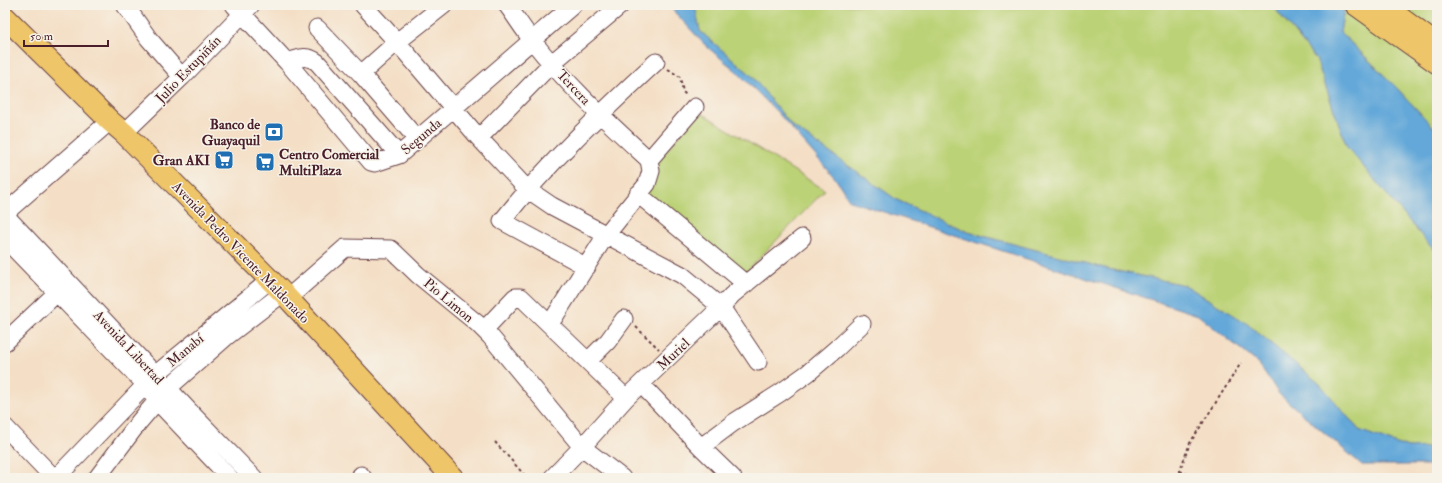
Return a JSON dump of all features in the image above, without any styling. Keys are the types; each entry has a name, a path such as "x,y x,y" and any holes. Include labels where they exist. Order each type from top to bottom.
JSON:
{"main road":[{"path":"1356,5 1428,44"},
{"path":"1383,5 1428,44 1437,64"},
{"name":"Avenida Pedro Vicente Maldonado","path":"5,16 280,290 453,478"}],"street":[{"path":"125,5 149,39 182,77"},
{"path":"362,5 397,42 479,138 527,189 552,206 682,275 721,307 758,362"},
{"path":"362,74 397,42 444,5"},
{"name":"Tercera","path":"508,5 531,40 600,114 649,160"},
{"name":"Segunda","path":"242,8 371,162 376,162 399,155 531,40 574,5"},
{"path":"479,138 552,63 621,5"},
{"name":"Julio Estupiñán","path":"5,214 182,77 242,8"},
{"path":"317,28 362,74 417,139"},
{"path":"287,62 305,57 310,57 317,62 399,155"},
{"path":"587,267 502,221 527,189 600,114 656,62"},
{"path":"550,324 606,235 647,184 651,171 649,160 695,107"},
{"path":"638,194 746,284"},
{"name":"Avenida Libertad","path":"5,214 63,288 150,379 168,388 254,478"},
{"name":"Muriel","path":"552,478 626,398 732,295 802,238"},
{"name":"Avenida Libertad","path":"5,239 63,288"},
{"name":"Pio Limon","path":"280,290 345,248 387,248 396,253 418,274 484,330 582,447 622,478"},
{"path":"5,342 63,288"},
{"name":"Manabí","path":"55,478 150,379 280,290"},
{"name":"Manabí","path":"97,478 139,422 168,388 280,290"},
{"path":"484,330 513,299 518,296 521,297 626,398"},
{"path":"588,361 608,341 624,319"},
{"path":"701,447 733,423 780,393 808,372 838,348 862,324"},
{"name":"Avenida Libertad","path":"150,379 157,401 230,478"},
{"path":"641,384 733,478"},
{"path":"5,427 55,478"}],"path":[{"path":"656,62 680,77 683,92 695,107"},
{"path":"624,319 635,326 668,358"},
{"path":"1177,478 1190,442 1241,363"},
{"path":"495,442 527,478"},
{"path":"1180,471 1197,478"}],"green space":[{"path":"695,5 1276,5 1277,11 1316,59 1347,147 1437,254 1437,447 1408,448 1359,430 1320,384 1245,322 1185,285 1108,269 968,232 897,200 792,126 751,75 700,31"},
{"path":"1345,5 1437,5 1437,131 1394,85 1340,32"},
{"path":"700,112 825,190 745,273 645,192 657,161"}],"water":[{"path":"668,5 695,5 700,31 751,75 792,126 897,200 968,232 1108,269 1185,285 1245,322 1320,384 1359,430 1408,448 1437,447 1437,465 1362,465 1279,394 1259,364 1198,315 850,201 835,178 778,113 735,70 706,46"},
{"path":"1276,5 1345,5 1340,32 1394,85 1437,131 1437,254 1347,147 1316,59 1277,11"}],"place":[{"name":"Banco de Guayaquil","path":"274,132"},
{"name":"Gran AKI","path":"224,160"},
{"name":"Centro Comercial MultiPlaza","path":"265,162"}]}
